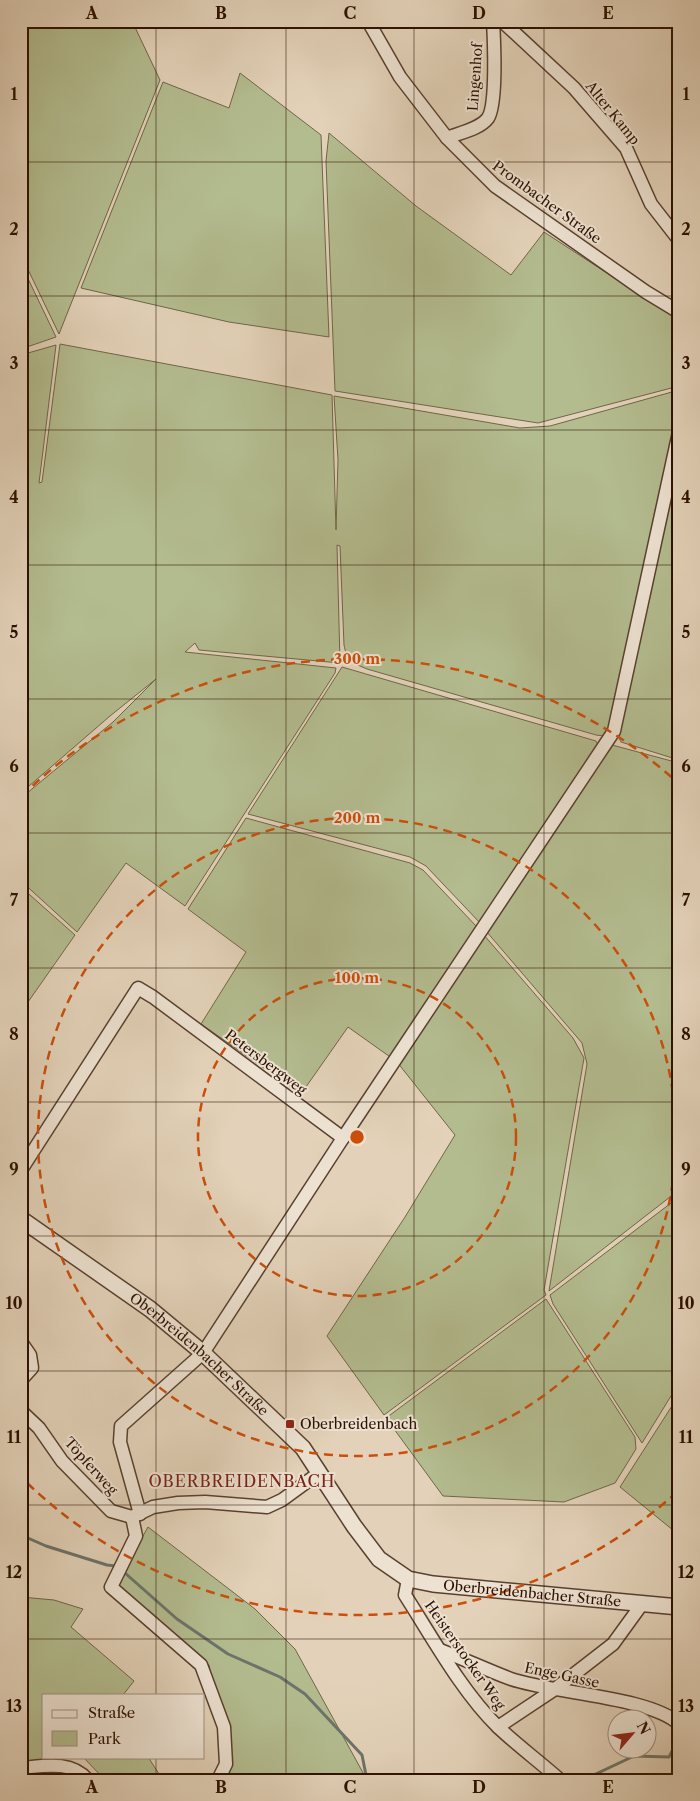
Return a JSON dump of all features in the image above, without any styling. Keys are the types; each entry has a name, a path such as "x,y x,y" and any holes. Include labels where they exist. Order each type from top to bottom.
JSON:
{"street":[{"path":"318,21 327,21"},
{"name":"Prombacher Straße","path":"368,21 400,77 447,138 495,186 679,312"},
{"name":"Lingenhof","path":"447,138 476,127 488,118 491,109 494,57 493,21"},
{"name":"Alter Kamp","path":"502,21 574,88 626,148 651,204 679,240"},
{"path":"218,1780 226,1764 224,1727 201,1665 110,1587 136,1536 136,1515 120,1442 121,1426 204,1353 343,1138 614,731 679,432"},
{"name":"Petersbergweg","path":"21,1170 138,988 343,1138"},
{"name":"Oberbreidenbacher Straße","path":"21,1219 150,1309 204,1353 303,1448 354,1526 379,1559 408,1579 433,1584 679,1607"},
{"path":"21,1342 30,1355 32,1368 21,1380"},
{"name":"Töpferweg","path":"21,1411 39,1428 62,1460 111,1511 136,1515"},
{"path":"136,1515 153,1508 178,1503 205,1502 267,1506 282,1500 319,1473"},
{"name":"Heisterstocker Weg","path":"408,1579 405,1595 440,1650 498,1727 560,1780"},
{"path":"498,1727 554,1689 613,1644 642,1604"},
{"name":"Enge Gasse","path":"440,1650 512,1679 644,1707 671,1716 679,1724"},
{"path":"21,1768 54,1765 72,1768 88,1780"}],"green space":[{"path":"21,21 132,21 160,80 59,334 21,255"},
{"path":"240,73 321,135 329,337 229,322 81,288 163,82 229,108"},
{"path":"329,133 416,206 511,275 544,232 679,320 679,386 538,423 335,391 326,161"},
{"path":"21,264 56,337 21,349"},
{"path":"60,344 332,395 336,530 338,460 334,396 520,428 550,426 679,390 679,422 612,727 604,736 596,735 367,669 354,663 347,655 344,645 340,546 337,545 340,663 199,650 195,643 185,652 336,668 335,673 185,906 126,863 77,932 21,881 21,798 113,722 156,679 21,793 21,355 56,345 39,483 42,482"},
{"path":"679,446 679,760 621,742 617,734"},
{"path":"342,667 596,741 598,745 481,924 426,866 410,857 248,814"},
{"path":"612,745 679,763 679,1190 549,1291 587,1064 582,1043 486,931"},
{"path":"246,818 410,863 423,870 477,927 393,1059 348,1027 301,1094 201,1024 246,952 188,909"},
{"path":"21,887 75,935 21,1012"},
{"path":"483,934 573,1038 584,1058 544,1290 546,1295 384,1415 327,1336 405,1217 455,1135 397,1062"},
{"path":"679,1197 679,1383 642,1443 553,1304 550,1295"},
{"path":"546,1299 635,1437 636,1449 615,1483 564,1502 443,1496 386,1418"},
{"path":"679,1395 679,1535 620,1487"},
{"path":"148,1527 255,1609 295,1649 367,1780 220,1780 228,1762 209,1665 116,1584"},
{"path":"21,1597 54,1600 83,1609 71,1627 134,1681 124,1694 42,1694 42,1758 61,1758 62,1762 21,1765"},
{"path":"84,1758 149,1758 163,1780 105,1780"},
{"path":"54,1767 86,1780 21,1780 21,1770"}],"waterway":[{"path":"21,1535 46,1546 107,1565 116,1566"},
{"path":"125,1573 177,1619 228,1654 280,1677 305,1694 362,1755 367,1780"},
{"path":"583,1780 634,1756 669,1757 679,1738"}],"place":[{"name":"Oberbreidenbach","path":"290,1424"}],"district":[{"name":"OBERBREIDENBACH","path":"242,1481"}]}
